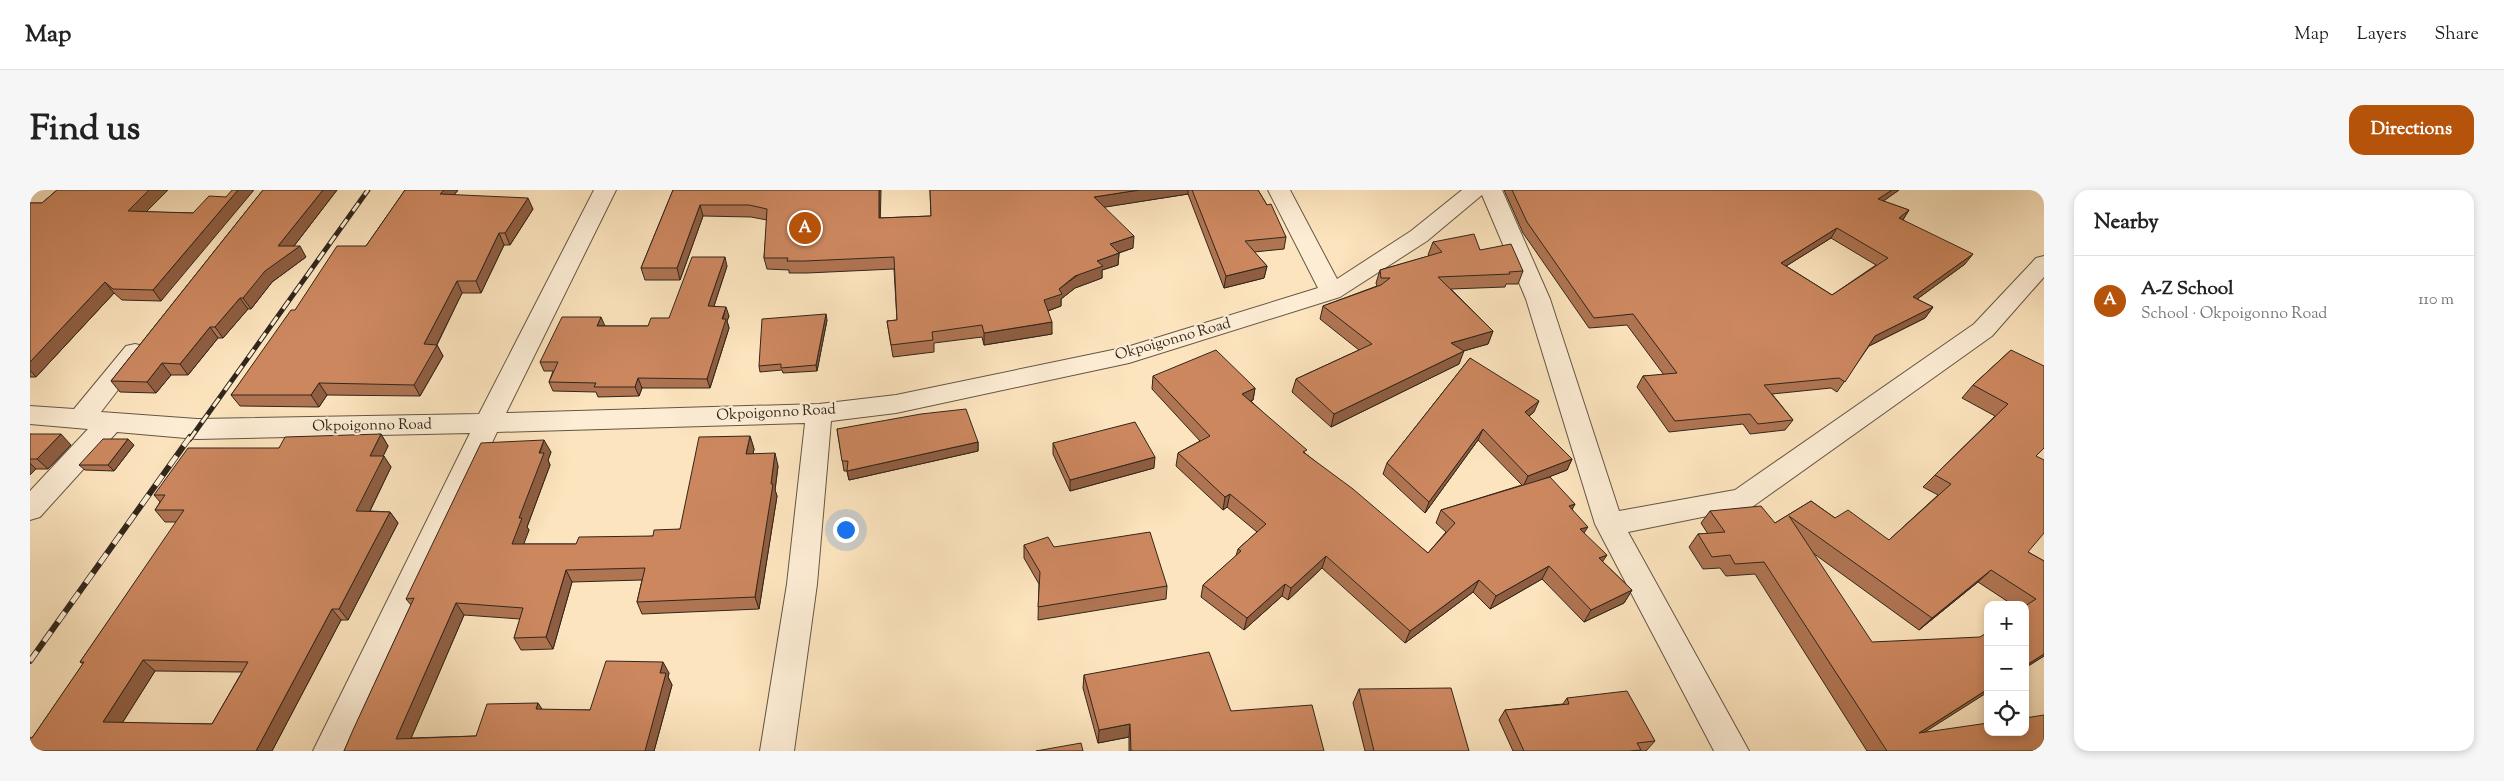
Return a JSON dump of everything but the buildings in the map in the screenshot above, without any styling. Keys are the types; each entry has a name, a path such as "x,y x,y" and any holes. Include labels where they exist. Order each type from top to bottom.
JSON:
{"street":[{"path":"330,751 488,423 605,190"},
{"path":"1279,190 1332,292"},
{"name":"Okpoigonno Road","path":"30,415 197,429 819,413 896,404 1129,355 1332,292 1419,236 1475,190"},
{"path":"1491,190 1538,299 1609,524 1732,751"},
{"path":"1609,524 1742,499 1983,330 2044,263"},
{"path":"81,419 149,335"},
{"path":"777,751 802,584 819,413"},
{"path":"30,509 111,421"}],"railway":[{"path":"190,439 368,190"},
{"path":"30,661 190,437"}],"place":[{"name":"A-Z School","path":"805,228"}]}
